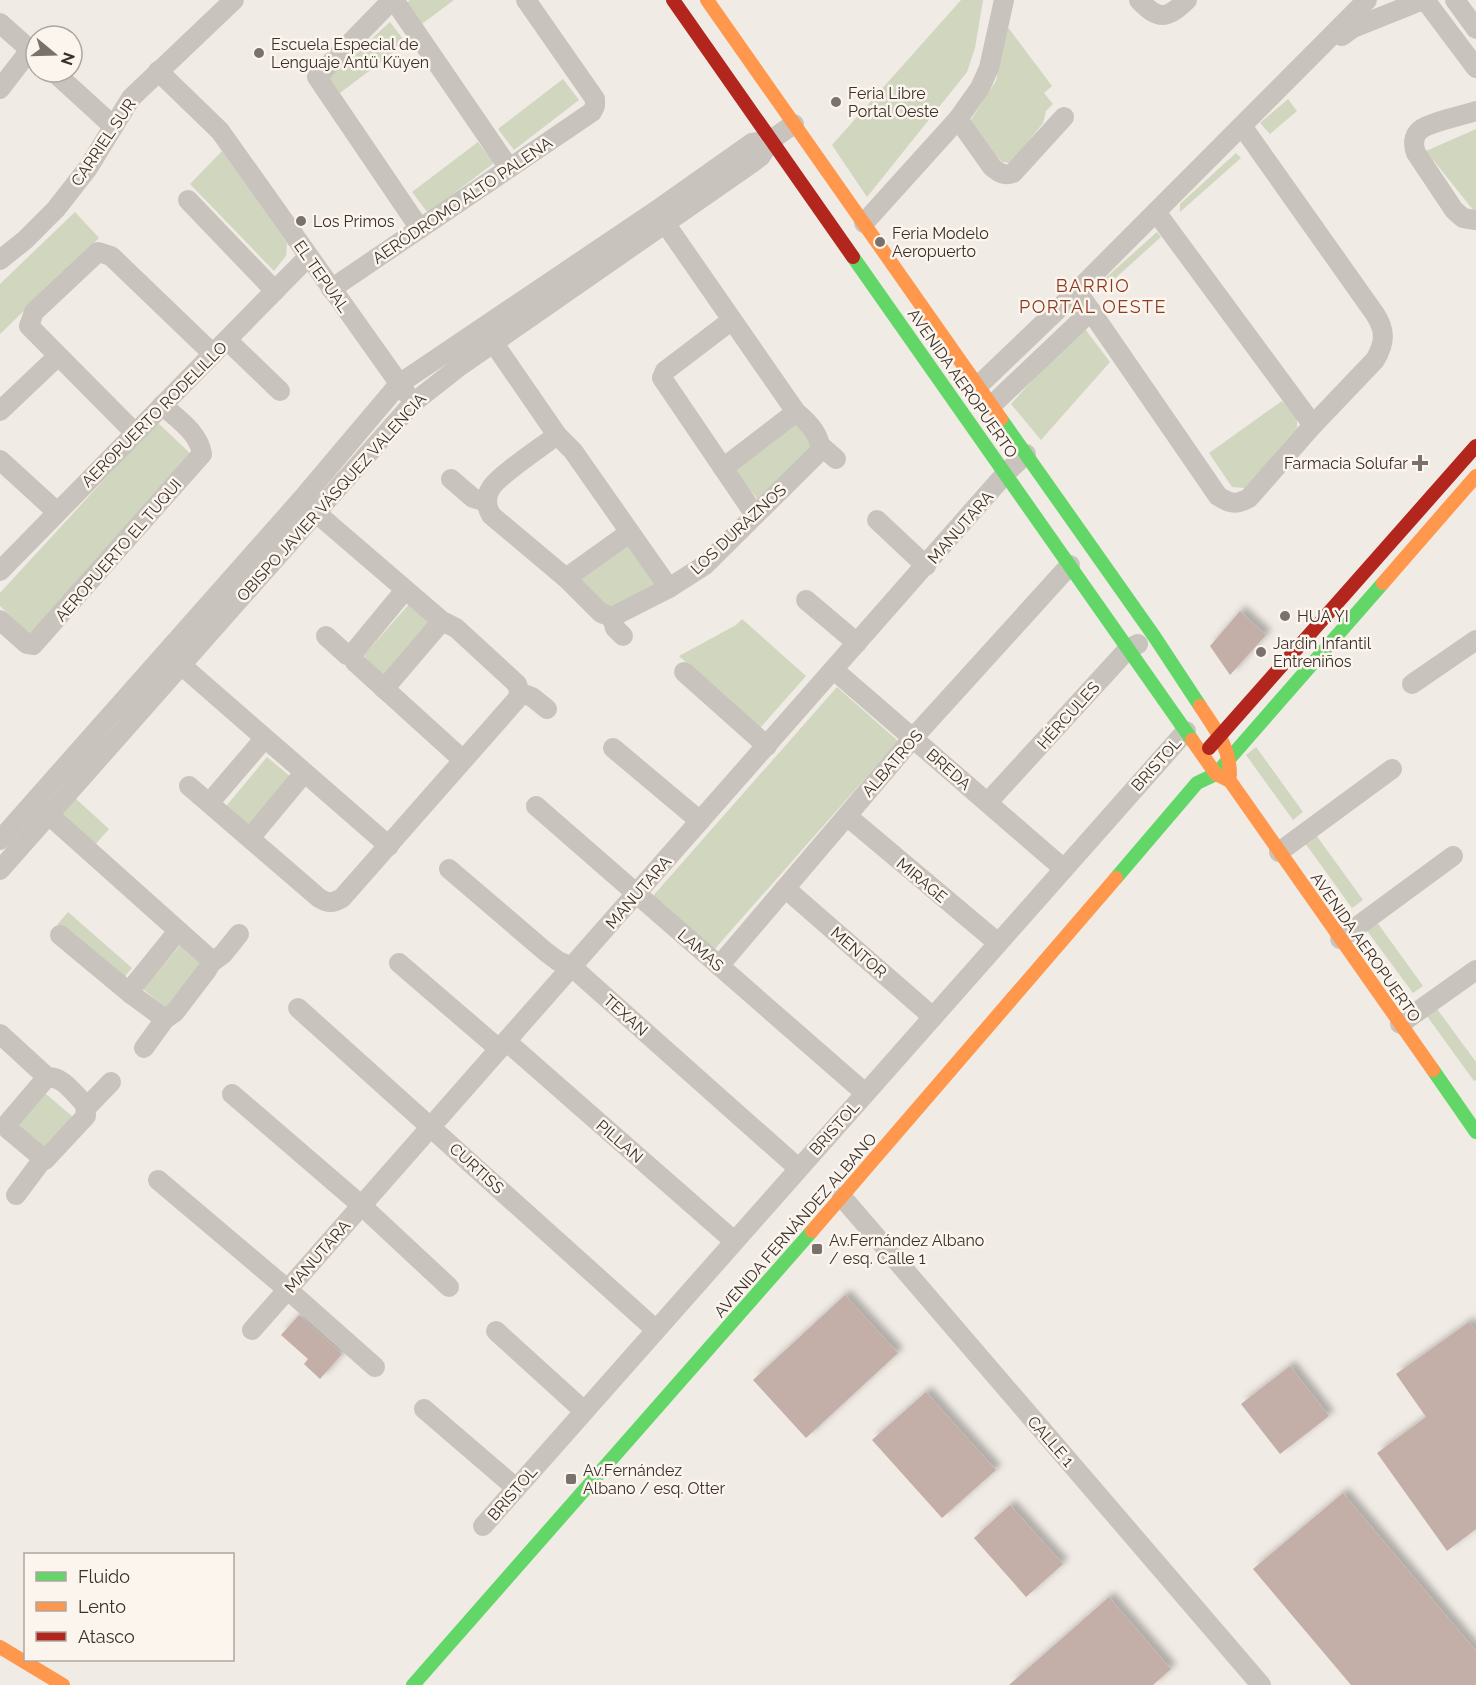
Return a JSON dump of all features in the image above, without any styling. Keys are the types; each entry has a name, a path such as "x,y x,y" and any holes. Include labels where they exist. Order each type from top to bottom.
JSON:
{"main road":[{"name":"AVENIDA AEROPUERTO","path":"673,0 1185,731 1216,774 1230,781 1400,1024 1468,1105 1476,1132"},
{"name":"AVENIDA AEROPUERTO","path":"707,0 1154,636 1219,736 1230,758 1230,781"},
{"name":"AVENIDA FERNÁNDEZ ALBANO","path":"1197,783 1203,755 1476,446"},
{"name":"AVENIDA FERNÁNDEZ ALBANO","path":"413,1685 842,1197 1197,783 1216,774 1476,476"},
{"path":"0,1649 40,1685"},
{"path":"0,1649 63,1685"}],"street":[{"name":"CARRIEL SUR","path":"0,260 25,240 56,209 88,168 130,98 234,0"},
{"path":"420,229 317,77 393,0 509,168"},
{"name":"AERÓDROMO ALTO PALENA","path":"332,290 592,112 595,99 526,0"},
{"path":"864,223 958,118 985,79 1004,0"},
{"path":"1138,0 1156,15 1175,12 1187,0"},
{"path":"978,386 1077,291 1367,0"},
{"path":"1303,65 1353,28 1424,0 1476,68"},
{"path":"1455,0 1476,29"},
{"path":"0,23 24,45"},
{"path":"0,89 24,63"},
{"name":"EL TEPUAL","path":"158,71 214,124 413,402"},
{"path":"67,84 112,125"},
{"path":"1476,111 1424,128 1417,134 1414,145 1416,153 1454,210 1467,219 1476,220"},
{"path":"958,118 992,167 1006,175 1013,173 1064,117"},
{"name":"OBISPO JAVIER VÁSQUEZ VALENCIA","path":"308,506 399,384 488,335 661,217 752,143 771,140 795,124"},
{"path":"1077,291 1218,496 1229,503 1240,503 1249,498 1313,425 1375,360 1384,339 1382,326 1375,314 1242,126"},
{"path":"188,200 275,291"},
{"path":"1156,212 1313,425"},
{"path":"661,217 796,412 819,440 821,446 836,459"},
{"path":"135,433 29,327 34,312 98,252 111,256 213,354"},
{"name":"AEROPUERTO RODELILLO","path":"0,571 308,257"},
{"path":"992,405 1091,310"},
{"path":"732,320 663,374 664,383 755,515"},
{"path":"488,335 557,435 573,451 669,588"},
{"name":"OBISPO JAVIER VÁSQUEZ VALENCIA","path":"0,870 41,808 308,506 413,402 488,335"},
{"path":"227,340 280,391"},
{"path":"0,411 58,356"},
{"name":"AEROPUERTO EL TUQUI","path":"0,620 27,644 33,645 202,454 201,446 194,434 162,405"},
{"path":"723,468 796,412"},
{"path":"557,435 490,489 487,508 491,515 566,578 601,613 612,617 615,627 623,636"},
{"name":"LOS DURAZNOS","path":"612,617 669,588 705,565 819,452 821,446"},
{"name":"MANUTARA","path":"252,1330 1006,473 1026,454"},
{"path":"0,460 57,512"},
{"path":"451,478 473,498 487,502"},
{"path":"189,786 319,898 326,903 334,903 342,898 389,846 518,698 517,684 456,628 442,621 308,506"},
{"path":"877,520 926,566"},
{"path":"566,578 629,534"},
{"name":"ALBATROS","path":"719,966 913,738 1070,565"},
{"path":"405,590 353,653 353,657 355,662 463,760"},
{"path":"806,600 857,644"},
{"path":"384,688 442,621"},
{"path":"326,636 347,655 353,657"},
{"name":"HÉRCULES","path":"988,802 1128,649 1154,636"},
{"path":"1412,684 1476,640"},
{"path":"174,659 389,846"},
{"name":"BREDA","path":"834,670 1064,869"},
{"path":"684,672 767,746"},
{"path":"519,692 532,697 547,709"},
{"name":"BRISTOL","path":"483,1526 1185,731"},
{"path":"210,802 264,739"},
{"path":"613,748 700,821"},
{"path":"1279,852 1392,770"},
{"path":"250,838 304,773"},
{"name":"LAMAS","path":"537,806 865,1093"},
{"path":"41,808 206,955 211,963"},
{"name":"OBISPO JAVIER VÁSQUEZ VALENCIA","path":"0,840 41,808"},
{"name":"MIRAGE","path":"846,816 998,943"},
{"path":"1340,939 1453,856"},
{"name":"TEXAN","path":"449,869 552,957 572,967 798,1168"},
{"name":"MENTOR","path":"785,888 933,1017"},
{"path":"131,994 131,989 178,931"},
{"path":"144,1048 165,1019 175,1012 211,963 223,954 239,934"},
{"path":"60,935 165,1019"},
{"name":"PILLAN","path":"399,963 503,1045 734,1241"},
{"path":"1400,1024 1476,970"},
{"name":"CURTISS","path":"298,1008 656,1330"},
{"path":"0,1035 47,1077 62,1081 85,1104 86,1108 86,1116 48,1158 42,1159 16,1195"},
{"path":"42,1159 3,1123 47,1077"},
{"path":"86,1108 111,1082"},
{"path":"232,1094 361,1205 449,1287"},
{"path":"158,1180 375,1367"},
{"name":"CALLE 1","path":"842,1197 1261,1685"},
{"path":"496,1331 584,1411"},
{"path":"424,1409 516,1488"}],"green space":[{"path":"410,0 454,0 419,26 403,5"},
{"path":"961,0 983,0 975,48 967,72 867,197 832,145"},
{"path":"390,22 406,43 340,93 329,78"},
{"path":"1007,26 1052,86 1044,93 1053,104 1046,111 1043,123 1011,163 1002,162 967,126 996,81"},
{"path":"563,79 579,100 514,150 498,129"},
{"path":"1288,99 1297,111 1270,134 1260,123"},
{"path":"1476,129 1476,209 1474,211 1426,151"},
{"path":"478,142 494,163 428,213 412,192"},
{"path":"222,151 287,243 286,256 274,271 190,184"},
{"path":"1236,153 1241,158 1180,212 1180,204"},
{"path":"75,212 99,238 0,334 0,284"},
{"path":"1157,232 1161,237 1101,291 1100,283"},
{"path":"1082,325 1110,362 1041,440 1011,404"},
{"path":"1282,401 1297,415 1297,428 1245,488 1232,487 1209,453"},
{"path":"157,422 194,457 31,635 0,606 0,593"},
{"path":"794,422 809,438 811,449 759,501 731,467"},
{"path":"621,545 636,547 657,580 653,592 616,611 604,609 581,585 581,572"},
{"path":"410,603 432,622 384,677 368,663 364,655"},
{"path":"742,619 806,676 760,728 679,656 736,625"},
{"path":"837,687 898,741 713,951 652,897"},
{"path":"1256,747 1303,812 1293,820 1246,755"},
{"path":"267,757 291,777 248,831 223,810"},
{"path":"75,798 109,829 94,846 60,815"},
{"path":"1316,835 1363,900 1352,908 1305,843"},
{"path":"68,912 132,968 121,981 57,925"},
{"path":"1376,921 1423,986 1413,993 1365,928"},
{"path":"182,943 206,963 168,1010 143,989"},
{"path":"1437,1009 1476,1062 1476,1080 1474,1081 1427,1016"},
{"path":"45,1093 74,1118 44,1153 15,1128"}],"building":[{"path":"1240,611 1266,635 1230,675 1210,646"},
{"path":"845,1295 898,1353 806,1438 753,1380"},
{"path":"299,1315 342,1354 320,1379 304,1364 308,1359 281,1335"},
{"path":"1469,1322 1476,1332 1476,1529 1447,1551 1377,1453 1426,1417 1396,1374"},
{"path":"1290,1366 1329,1416 1280,1454 1241,1404"},
{"path":"926,1392 996,1470 942,1518 872,1440"},
{"path":"1343,1493 1476,1651 1476,1685 1351,1685 1253,1569"},
{"path":"1010,1505 1063,1564 1026,1597 974,1538"},
{"path":"1109,1597 1171,1669 1153,1685 1009,1685"}],"traffic: fast":[{"path":"853,257 1192,740"},
{"path":"1001,419 1154,636 1200,706"},
{"path":"1116,878 1197,783 1216,774 1383,583"},
{"path":"1433,1070 1476,1132"},
{"path":"413,1685 812,1231"}],"traffic: slow":[{"path":"707,0 1001,419"},
{"path":"1383,583 1476,476"},
{"path":"1200,706 1224,747 1230,775"},
{"path":"1192,740 1216,774 1230,781 1433,1070"},
{"path":"812,1231 1116,878"},
{"path":"0,1647 63,1685"}],"traffic: jam":[{"path":"673,0 853,257"},
{"path":"1209,748 1476,446"}],"place":[{"name":"Escuela Especial de Lenguaje Antü Küyen","path":"259,53"},
{"name":"Feria Libre Portal Oeste","path":"836,102"},
{"name":"Los Primos","path":"301,221"},
{"name":"Feria Modelo Aeropuerto","path":"880,242"},
{"name":"Farmacia Solufar","path":"1420,463"},
{"name":"HUA YI","path":"1285,616"},
{"name":"Jardin Infantil Entreniños","path":"1261,652"},
{"name":"Av.Fernández Albano / esq. Calle 1","path":"817,1249"},
{"name":"Av.Fernández Albano / esq. Otter","path":"571,1479"}],"district":[{"name":"BARRIO PORTAL OESTE","path":"1093,296"}]}
